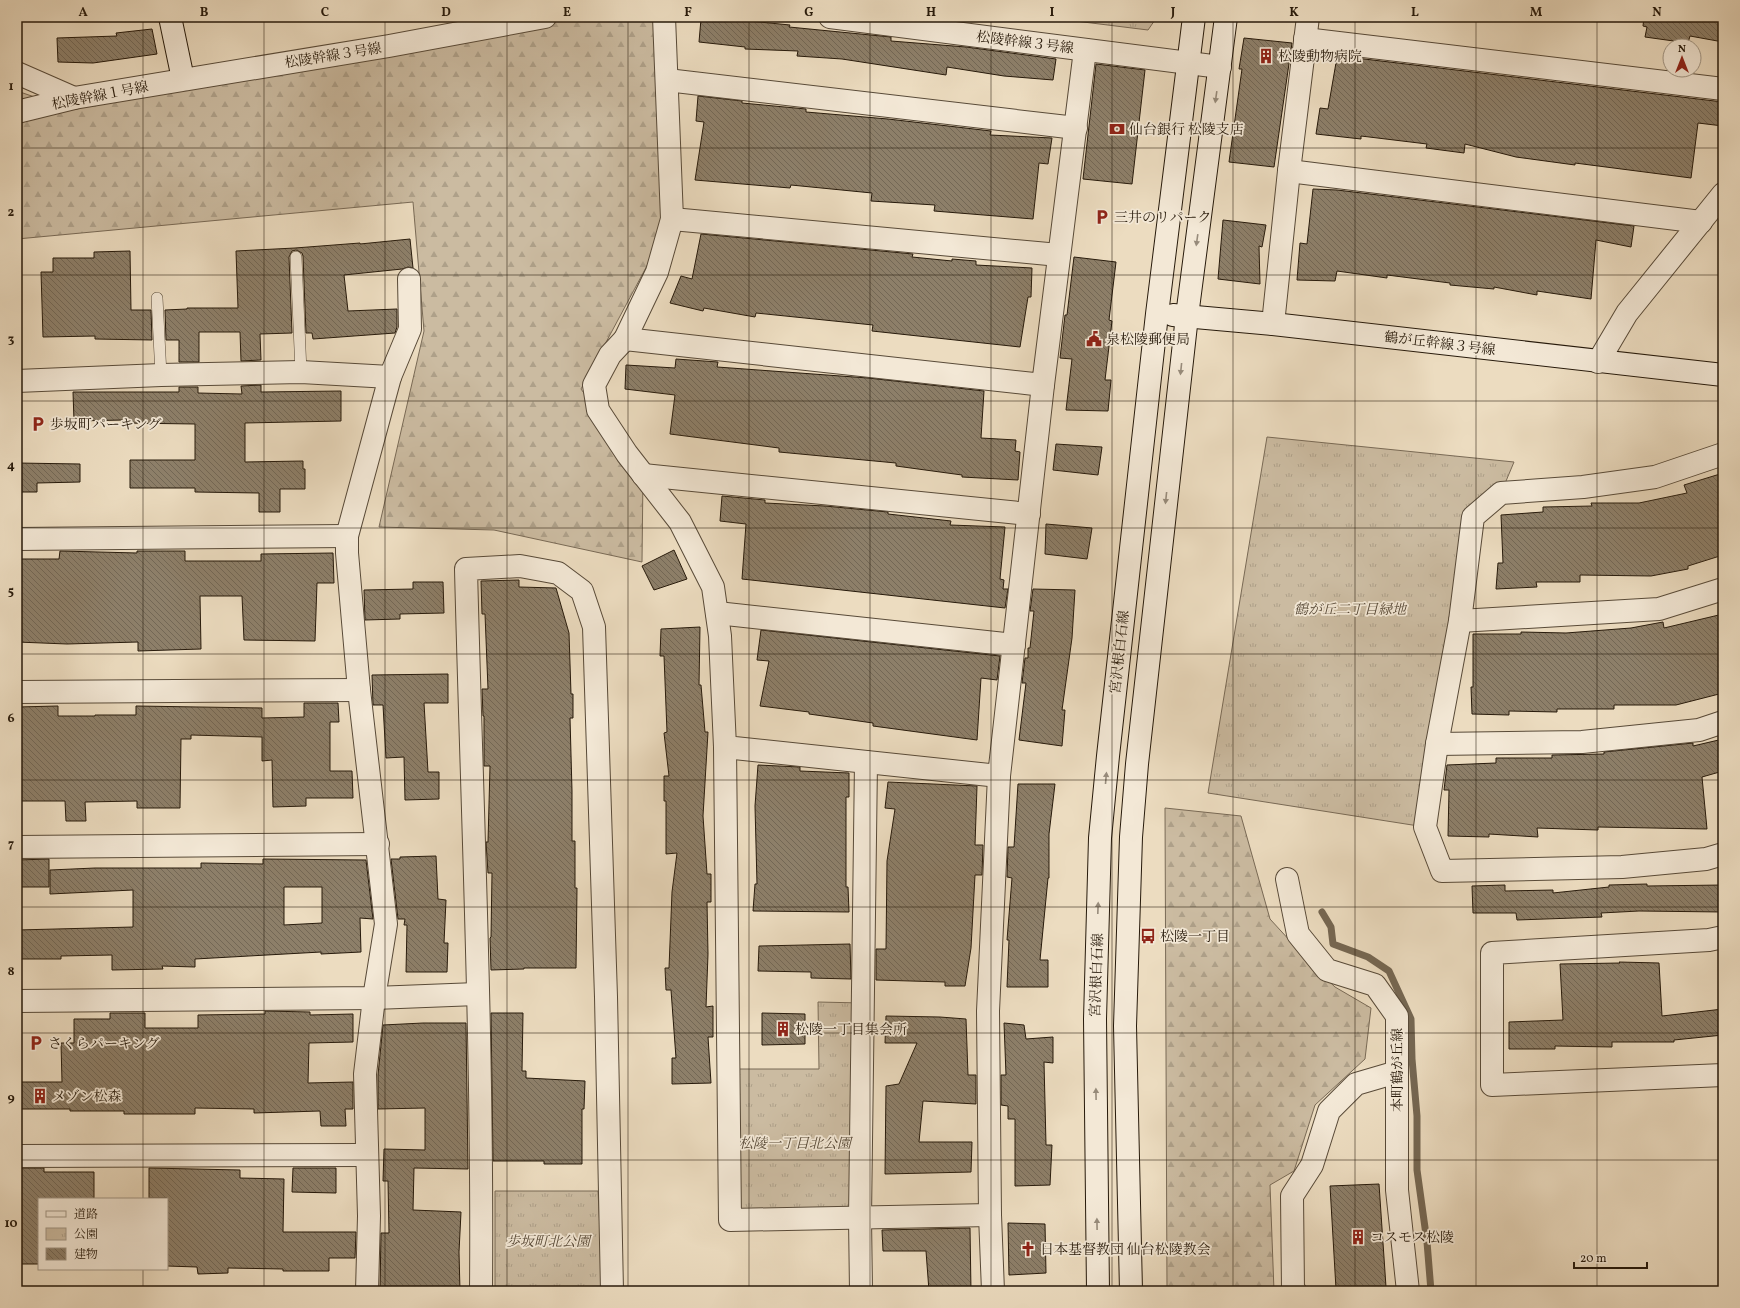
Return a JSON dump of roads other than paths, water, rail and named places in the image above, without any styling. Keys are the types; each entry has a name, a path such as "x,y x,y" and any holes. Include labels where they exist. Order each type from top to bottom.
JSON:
{"street":[{"path":"170,17 183,79"},
{"name":"松陵幹線３号線","path":"183,79 389,46 545,17"},
{"path":"664,17 672,219 657,272 626,339 610,355 594,385 598,410 627,454 680,522 713,587 720,636 725,747 730,1220 990,1215"},
{"name":"松陵幹線３号線","path":"830,17 1220,66"},
{"name":"宮沢根白石線","path":"1098,1291 1095,1019 1100,838 1157,314 1194,17"},
{"path":"1131,1291 1125,1026 1131,837 1138,756 1187,316 1226,17"},
{"path":"1273,324 1289,171 1308,17"},
{"path":"1305,39 1723,90"},
{"path":"993,1291 990,1215 988,1011 999,776 1058,255 1076,128 1085,50"},
{"path":"17,73 74,98"},
{"name":"松陵幹線１号線","path":"17,112 74,98 183,79"},
{"path":"667,80 1076,128"},
{"path":"1289,171 1701,222"},
{"path":"1598,362 1627,313 1723,194"},
{"path":"672,219 1058,255"},
{"path":"366,1291 369,1216 365,1074 374,998 386,924 378,844 359,690 347,553 347,536 390,376 410,329 409,279"},
{"name":"鶴が丘幹線３号線","path":"1157,314 1273,324 1723,375"},
{"path":"626,339 1043,385"},
{"path":"17,381 161,375 301,372 390,376"},
{"path":"1723,454 1655,477 1583,487 1501,493 1472,517 1460,621 1437,744 1425,827 1442,871 1622,867 1706,859 1723,854"},
{"path":"643,475 1029,514"},
{"path":"17,538 347,536"},
{"path":"481,1291 477,994 466,569 520,566 558,573 582,591 594,627 606,997 612,1291"},
{"path":"1460,621 1658,609 1723,589"},
{"path":"717,613 1014,644"},
{"path":"17,692 359,690"},
{"path":"1437,744 1582,742 1699,730 1723,722"},
{"path":"725,747 999,776"},
{"path":"861,1291 860,1218 866,762"},
{"path":"17,847 378,844"},
{"name":"本町鶴が丘線","path":"1287,879 1298,934 1327,970 1375,985 1396,1016 1398,1072 1397,1190 1408,1291"},
{"path":"1723,937 1709,940 1492,953 1492,1085 1723,1075"},
{"path":"17,1001 374,998 477,994"},
{"path":"1295,1291 1292,1196 1312,1165 1329,1111 1356,1084 1398,1072"},
{"path":"17,1156 367,1155"}],"lane":[{"path":"296,257 301,372"},
{"path":"157,298 161,375"}],"waterway":[{"path":"1322,912 1331,927 1333,944 1368,957 1389,971 1411,1019 1412,1059 1417,1116 1417,1170 1427,1242 1431,1291"}],"place":[{"name":"松陵動物病院","path":"1266,56"},
{"name":"仙台銀行 松陵支店","path":"1117,129"},
{"name":"三井のリパーク","path":"1102,217"},
{"name":"泉松陵郵便局","path":"1094,339"},
{"name":"歩坂町パーキング","path":"38,424"},
{"name":"松陵一丁目","path":"1148,936"},
{"name":"松陵一丁目集会所","path":"783,1029"},
{"name":"さくらパーキング","path":"36,1043"},
{"name":"メゾン松森","path":"40,1096"},
{"name":"コスモス松陵","path":"1358,1237"},
{"name":"日本基督教団 仙台松陵教会","path":"1028,1249"}],"park label":[{"name":"鶴が丘二丁目緑地","path":"1350,609"},
{"name":"松陵一丁目北公園","path":"795,1143"},
{"name":"歩坂町北公園","path":"548,1241"}]}
